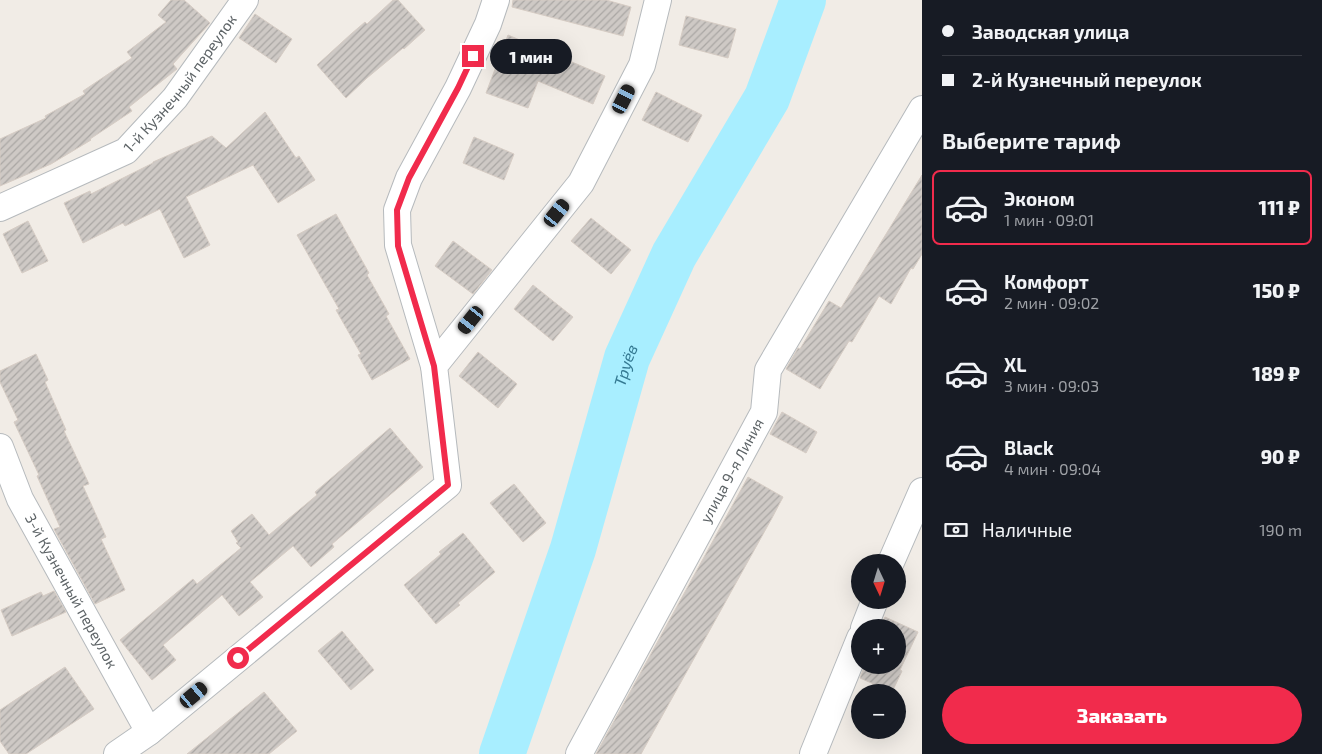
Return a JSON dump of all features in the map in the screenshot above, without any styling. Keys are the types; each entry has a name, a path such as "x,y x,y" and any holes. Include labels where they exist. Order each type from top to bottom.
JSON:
{"street":[{"name":"1-й Кузнечный переулок","path":"0,208 126,151 175,98 245,0"},
{"path":"117,754 149,732 448,485 434,366 398,246 397,210 409,178 458,88 488,24 496,0"},
{"path":"434,366 581,183 642,65 658,0"},
{"name":"улица 9-я Линия","path":"579,754 764,412 768,370 922,109"},
{"name":"3-й Кузнечный переулок","path":"0,447 20,498 149,732"},
{"path":"894,554 922,491"},
{"path":"813,754 851,660"}],"building":[{"path":"171,0 184,0 210,23 173,64 177,69 129,107 132,111 91,140 51,164 0,186 0,139 46,118 45,116 85,94 83,91 132,58 127,52 166,22 158,15"},
{"path":"393,0 398,0 425,30 346,98 317,65"},
{"path":"513,0 606,0 631,7 623,36 512,7"},
{"path":"255,14 292,39 276,63 239,38"},
{"path":"686,16 736,29 728,58 679,45"},
{"path":"508,35 605,76 593,104 538,81 528,108 486,93"},
{"path":"656,92 702,115 688,142 642,120"},
{"path":"265,112 296,158 299,156 315,180 278,203 253,165 186,197 210,245 184,258 160,209 125,226 123,223 83,243 64,203 90,191 91,194 153,162 212,136 226,148"},
{"path":"474,137 514,154 504,180 463,163"},
{"path":"922,175 922,254 913,269 911,268 891,304 879,296 852,342 849,341 820,389 786,369 829,301 841,308"},
{"path":"336,214 369,273 367,275 389,314 386,316 410,359 372,380 358,355 361,354 336,310 339,309 297,235"},
{"path":"591,218 631,250 611,274 571,241"},
{"path":"28,221 48,261 22,273 3,234"},
{"path":"453,241 492,270 473,294 435,266"},
{"path":"533,285 573,317 553,341 514,309"},
{"path":"478,352 517,384 498,408 459,376"},
{"path":"36,354 48,380 45,382 66,430 64,431 89,484 83,486 106,537 101,539 125,590 95,604 54,529 60,527 37,476 39,475 14,422 18,420 0,382 0,371"},
{"path":"782,412 817,432 806,453 770,434"},
{"path":"390,428 423,467 332,544 334,547 311,567 293,546 250,582 263,597 239,616 222,595 163,645 176,660 152,680 120,640 193,579 197,584 241,548 236,543 238,542 231,531 252,514 269,535 317,495 315,492"},
{"path":"748,477 783,497 772,518 641,754 596,754"},
{"path":"514,484 546,523 523,542 490,503"},
{"path":"463,533 495,572 458,603 460,605 436,624 404,585 441,554 439,552"},
{"path":"54,591 66,612 12,636 1,610 41,592 43,596"},
{"path":"906,627 918,632 906,657"},
{"path":"342,631 374,670 351,690 318,651"},
{"path":"65,667 94,709 26,754 9,754 0,741 0,710"},
{"path":"862,674 901,674 896,684 874,684 860,678"},
{"path":"264,692 297,731 269,754 187,754"}],"waterway":[{"name":"Труёв","path":"502,754 573,549 627,358 674,255 767,98 803,0"}],"route":[{"path":"238,658 448,485 434,366 398,246 397,210 409,178 458,88 473,56"}]}
